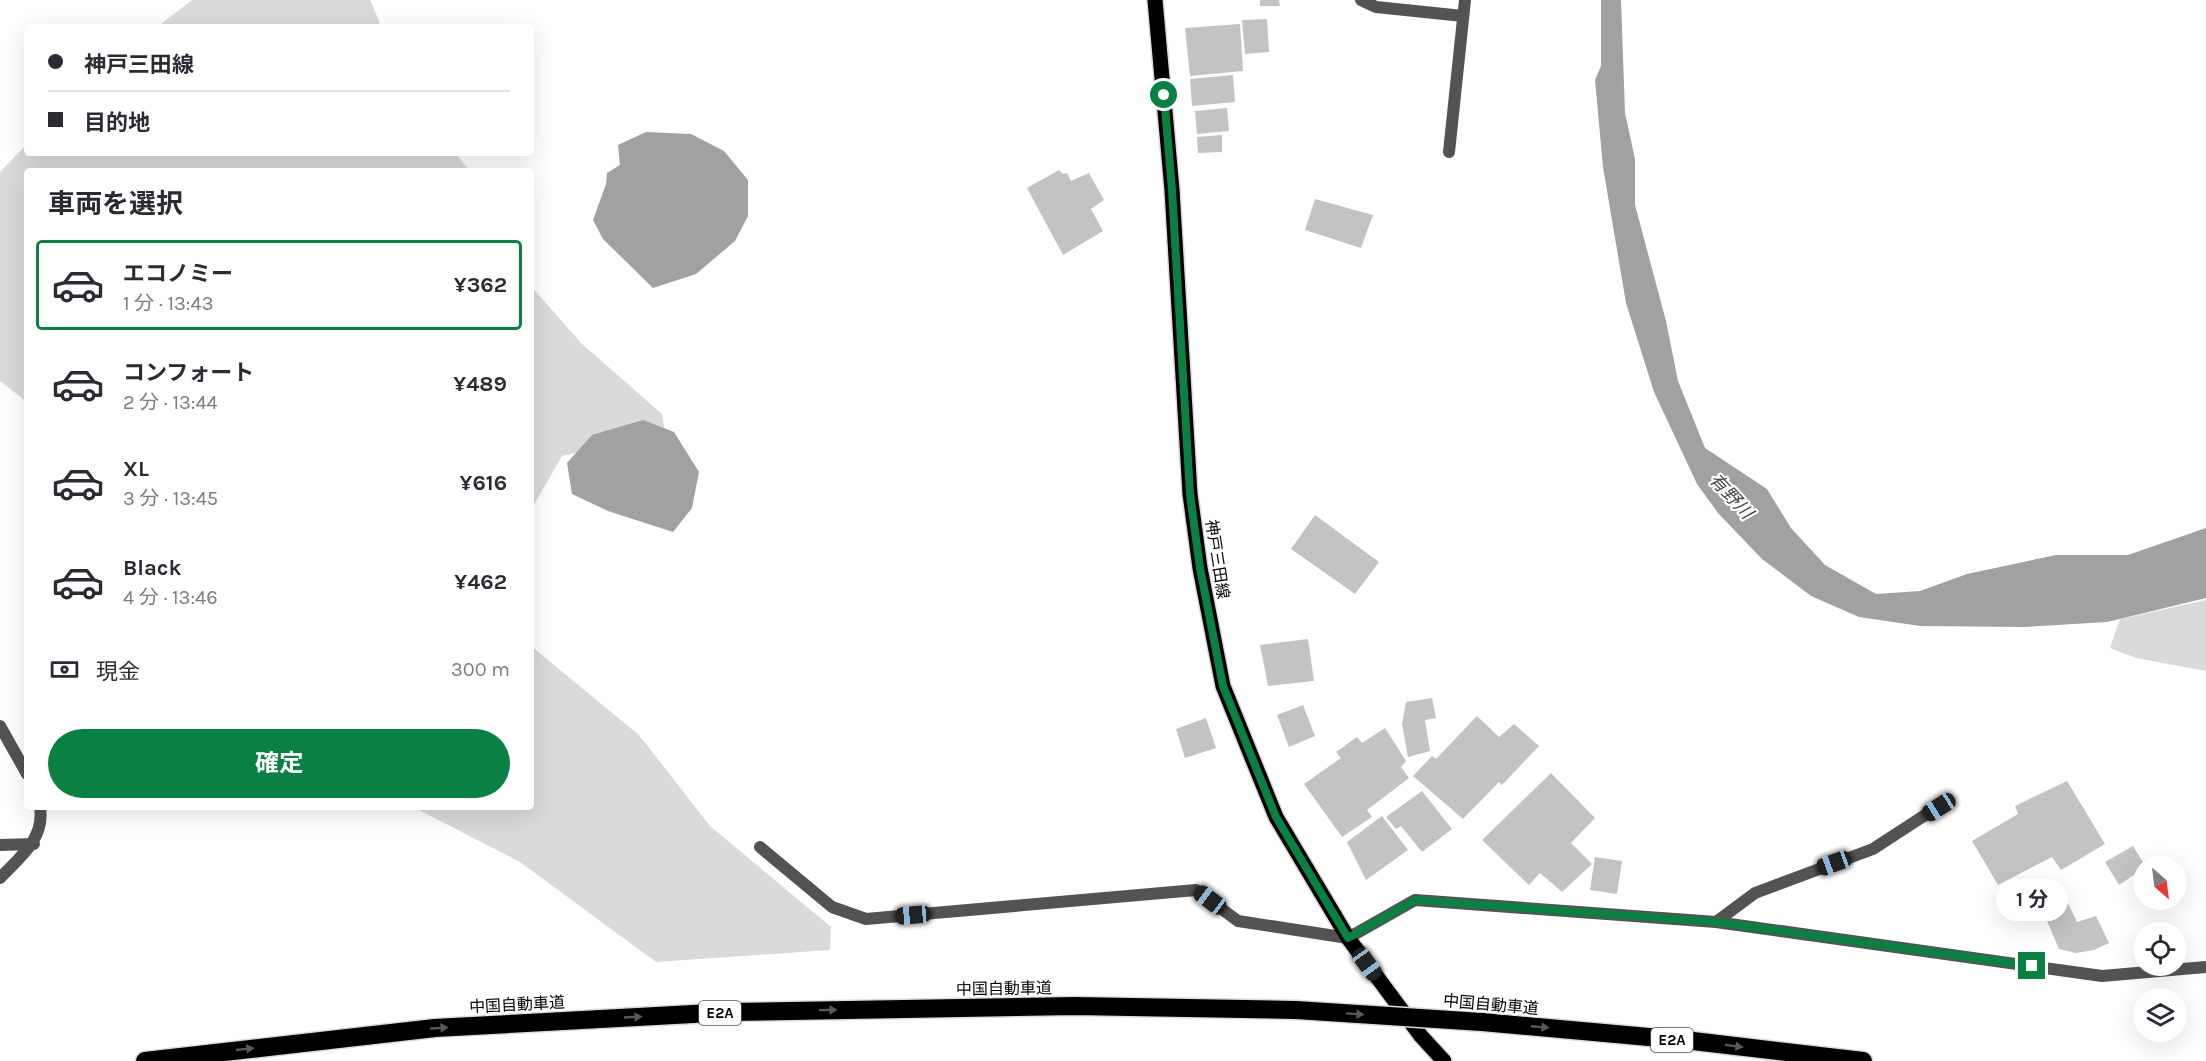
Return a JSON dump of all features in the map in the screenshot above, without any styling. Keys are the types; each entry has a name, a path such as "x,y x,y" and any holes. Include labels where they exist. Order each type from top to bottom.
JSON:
{"highway":[{"name":"中国自動車道","path":"145,1061 435,1028 730,1012 1075,1006 1296,1010 1482,1022 1693,1041 1863,1061"}],"main road":[{"name":"神戸三田線","path":"1155,0 1172,190 1190,494 1200,568 1223,686 1276,817 1348,938 1421,1036 1444,1061"}],"street":[{"path":"1361,0 1376,7 1463,16"},
{"path":"1449,152 1465,0"},
{"path":"0,726 24,769"},
{"path":"1716,922 1755,893 1873,849 1939,807"},
{"path":"0,878 34,843 42,820 40,810"},
{"path":"0,845 34,843"},
{"path":"760,847 832,907 866,919 1196,890 1238,921 1348,938 1415,900 1716,922 2102,976 2206,967"}],"shaded area":[{"path":"192,0 370,0 380,23 378,24 161,24"},
{"path":"24,147 24,156 458,156 468,168 24,168 24,400 0,381 0,172"},
{"path":"534,289 581,343 662,414 665,433 562,456 534,505"},
{"path":"2206,600 2206,671 2136,658 2110,648 2120,619"},
{"path":"534,648 639,735 710,826 831,927 830,950 656,962 520,862 419,810 534,810"}],"water":[{"name":"有野川","path":"1601,0 1621,0 1625,113 1635,159 1635,205 1666,321 1678,381 1705,448 1767,489 1791,528 1825,565 1876,594 1920,591 1967,574 2056,555 2128,555 2206,528 2206,598 2107,622 2024,627 1920,626 1859,617 1811,596 1762,559 1718,513 1697,484 1654,392 1626,303 1603,167 1595,80 1601,66"},
{"path":"646,132 691,134 724,151 748,180 748,216 735,241 696,274 653,288 603,239 593,220 606,184 607,173 620,165 618,145"},
{"path":"643,420 674,432 699,472 692,508 673,532 608,511 572,494 567,463 592,435"}],"building":[{"path":"1260,0 1279,0 1280,6 1260,6"},
{"path":"1267,19 1269,52 1245,54 1242,20"},
{"path":"1240,24 1243,71 1190,76 1185,28"},
{"path":"1233,75 1235,102 1192,106 1190,79"},
{"path":"1227,108 1229,131 1197,134 1195,111"},
{"path":"1222,135 1222,152 1198,153 1197,137"},
{"path":"1059,170 1063,174 1067,173 1071,181 1089,173 1104,200 1091,209 1103,231 1063,255 1027,188"},
{"path":"1315,199 1373,215 1361,248 1305,230"},
{"path":"1315,515 1379,562 1355,594 1291,549"},
{"path":"1308,639 1314,681 1268,686 1260,645"},
{"path":"1432,698 1436,718 1425,720 1430,751 1408,757 1402,724 1406,702"},
{"path":"1303,705 1315,736 1289,747 1277,715"},
{"path":"1477,716 1499,737 1514,724 1539,746 1502,785 1499,782 1463,819 1413,776 1432,756 1436,759"},
{"path":"1206,718 1216,748 1185,758 1176,729"},
{"path":"1385,728 1406,761 1401,767 1409,778 1367,810 1372,817 1342,837 1304,784 1341,758 1336,752 1357,737 1362,743"},
{"path":"1551,773 1595,818 1571,843 1592,864 1562,892 1540,873 1529,885 1482,840"},
{"path":"2067,781 2105,844 2061,870 2052,857 1998,885 1972,841 2018,814 2015,806"},
{"path":"1422,791 1452,829 1422,852 1401,826 1396,829 1386,817"},
{"path":"1382,816 1408,850 1366,880 1347,842"},
{"path":"2133,846 2139,856 2133,856 2133,876 2119,885 2105,862"},
{"path":"1595,857 1622,861 1617,894 1590,890"},
{"path":"2068,903 2077,922 2096,916 2109,943 2094,950 2076,953 2059,949 2044,914"}],"route":[{"path":"1164,95 1172,190 1190,494 1200,568 1223,686 1276,817 1348,938 1415,900 1716,922 2032,966"}]}
